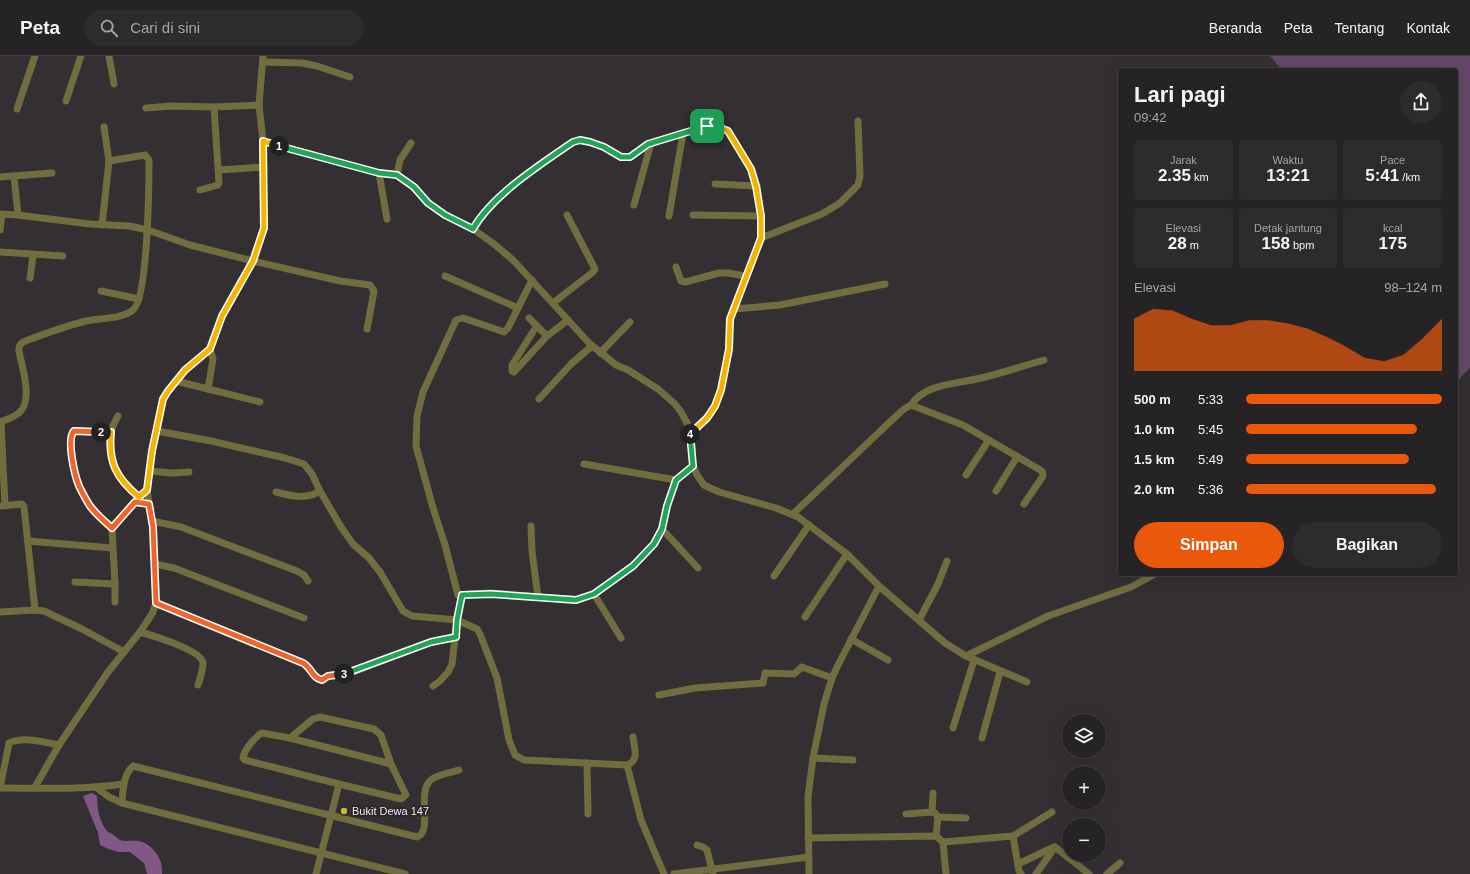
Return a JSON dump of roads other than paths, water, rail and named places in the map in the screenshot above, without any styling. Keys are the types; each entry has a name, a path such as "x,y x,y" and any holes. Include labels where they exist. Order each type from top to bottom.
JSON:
{"street":[{"path":"17,109 35,56"},
{"path":"66,101 81,56"},
{"path":"109,56 114,84"},
{"path":"35,787 59,745 108,672 140,632 152,614 156,603 152,521 147,490 149,471 163,399 185,370 210,349 222,316 253,261 264,228 263,141 259,105 263,59 302,63 350,77"},
{"path":"146,108 171,106 214,107 259,105"},
{"path":"200,190 218,184 219,170 214,107"},
{"path":"761,238 822,214 840,203 858,185 860,176 858,121"},
{"path":"473,229 479,218 505,193 573,142 580,140 590,142 604,147 621,157 630,157 651,143 712,125 728,131 751,169 756,186 761,216 761,238 745,276 730,319 729,349 723,379 715,406 707,418 690,435"},
{"path":"102,225 109,161 104,127"},
{"path":"669,216 683,133"},
{"path":"263,141 379,173 397,175 414,187 428,203 445,215 473,229 514,261 600,353 616,365 628,370 658,389 675,404 687,423 692,445 693,466 701,481 710,488 719,492 793,514 847,554 879,586 945,643 974,660 1027,682"},
{"path":"397,175 400,160 411,143"},
{"path":"634,205 651,143"},
{"path":"35,610 24,507 22,504 3,506 0,422 15,416 23,408 26,390 19,351 21,343 86,321 123,315 136,308 142,285 148,230 148,157 145,155 109,161"},
{"path":"219,170 264,168"},
{"path":"0,177 52,173"},
{"path":"379,173 387,219"},
{"path":"14,176 18,215"},
{"path":"715,184 756,186"},
{"path":"0,230 1,214 102,225 129,226 148,230 190,245 253,261 340,281 370,286 374,291 367,329"},
{"path":"553,303 593,272 594,269 567,215"},
{"path":"693,215 761,216"},
{"path":"0,252 63,256"},
{"path":"30,278 33,255"},
{"path":"676,267 681,281 684,282 728,272 745,276"},
{"path":"445,276 518,308"},
{"path":"532,280 508,328 504,332 464,318 456,320 422,392 417,416 416,446 458,595 491,594 576,600 594,594 633,566 654,544 662,529 667,506 676,480 693,466"},
{"path":"734,308 780,305 885,284"},
{"path":"101,291 138,299"},
{"path":"529,318 536,327 547,336"},
{"path":"536,327 512,364 512,371 514,372 547,336 568,320"},
{"path":"600,353 630,322"},
{"path":"539,399 571,364 592,346"},
{"path":"208,389 213,359 210,349"},
{"path":"793,514 892,419 911,405 922,394 939,387 979,379 1044,360"},
{"path":"176,381 260,402"},
{"path":"911,405 963,425 1042,471 1043,476 1024,504"},
{"path":"118,416 111,432 109,447 116,470 120,478 137,499 149,504"},
{"path":"111,432 74,431 71,434 70,442 79,486 90,506 102,520 112,528"},
{"path":"157,431 279,456 304,464 312,474 341,528 353,544 369,558 380,572 403,611 412,616 457,620 477,629 497,678 509,740 515,755 524,760 627,765 633,762 635,758 633,737"},
{"path":"966,475 989,440"},
{"path":"996,491 1017,457"},
{"path":"584,464 676,480"},
{"path":"149,471 172,473 189,472"},
{"path":"115,602 116,584 112,548 112,528 137,499 147,490"},
{"path":"276,492 307,497 320,491"},
{"path":"152,521 181,527 297,571 308,581"},
{"path":"774,576 809,525"},
{"path":"531,526 532,551 538,597"},
{"path":"662,529 698,568"},
{"path":"28,541 112,548"},
{"path":"805,618 847,554"},
{"path":"919,620 936,589 947,561"},
{"path":"155,564 174,568 304,618"},
{"path":"966,656 1048,616 1131,587 1151,576"},
{"path":"75,582 116,584"},
{"path":"809,874 808,797 813,758 823,708 832,678 879,586"},
{"path":"594,594 621,638"},
{"path":"433,686 444,676 452,664 457,620 462,595"},
{"path":"156,603 303,663 308,666 317,679 322,680 328,676 348,674 431,642 456,637"},
{"path":"0,612 35,610 44,611 82,629 124,652"},
{"path":"140,632 167,640 200,658 203,663 198,685"},
{"path":"851,639 888,660"},
{"path":"953,728 974,660"},
{"path":"659,695 694,688 763,683 765,673 794,674 802,667 832,678"},
{"path":"982,738 1000,672"},
{"path":"290,738 313,719 320,717 374,729 381,735 391,764 406,792 406,795 401,799 245,760 243,758 244,754 259,734 262,733 290,738 391,764"},
{"path":"59,745 17,740 9,743 0,788 35,787 76,789 97,788 123,784"},
{"path":"813,758 853,760"},
{"path":"587,763 588,814"},
{"path":"627,765 641,820 664,874"},
{"path":"122,803 123,784 129,770 133,766 409,836 419,837 424,826 424,793 427,784 439,775 458,770"},
{"path":"316,874 339,784"},
{"path":"97,788 122,803 404,874"},
{"path":"932,812 933,793"},
{"path":"943,842 1013,836 1052,812"},
{"path":"906,814 935,813 938,818 936,836"},
{"path":"938,818 966,818"},
{"path":"808,838 936,836 943,842 946,874"},
{"path":"1013,836 1021,874"},
{"path":"697,845 703,846 707,850 713,872"},
{"path":"1018,864 1055,847"},
{"path":"1036,874 1055,847"},
{"path":"1055,847 1089,874"},
{"path":"674,874 713,872 809,857"},
{"path":"1107,874 1120,863"}],"place":[{"name":"Bukit Dewa 147","path":"344,811"}]}
